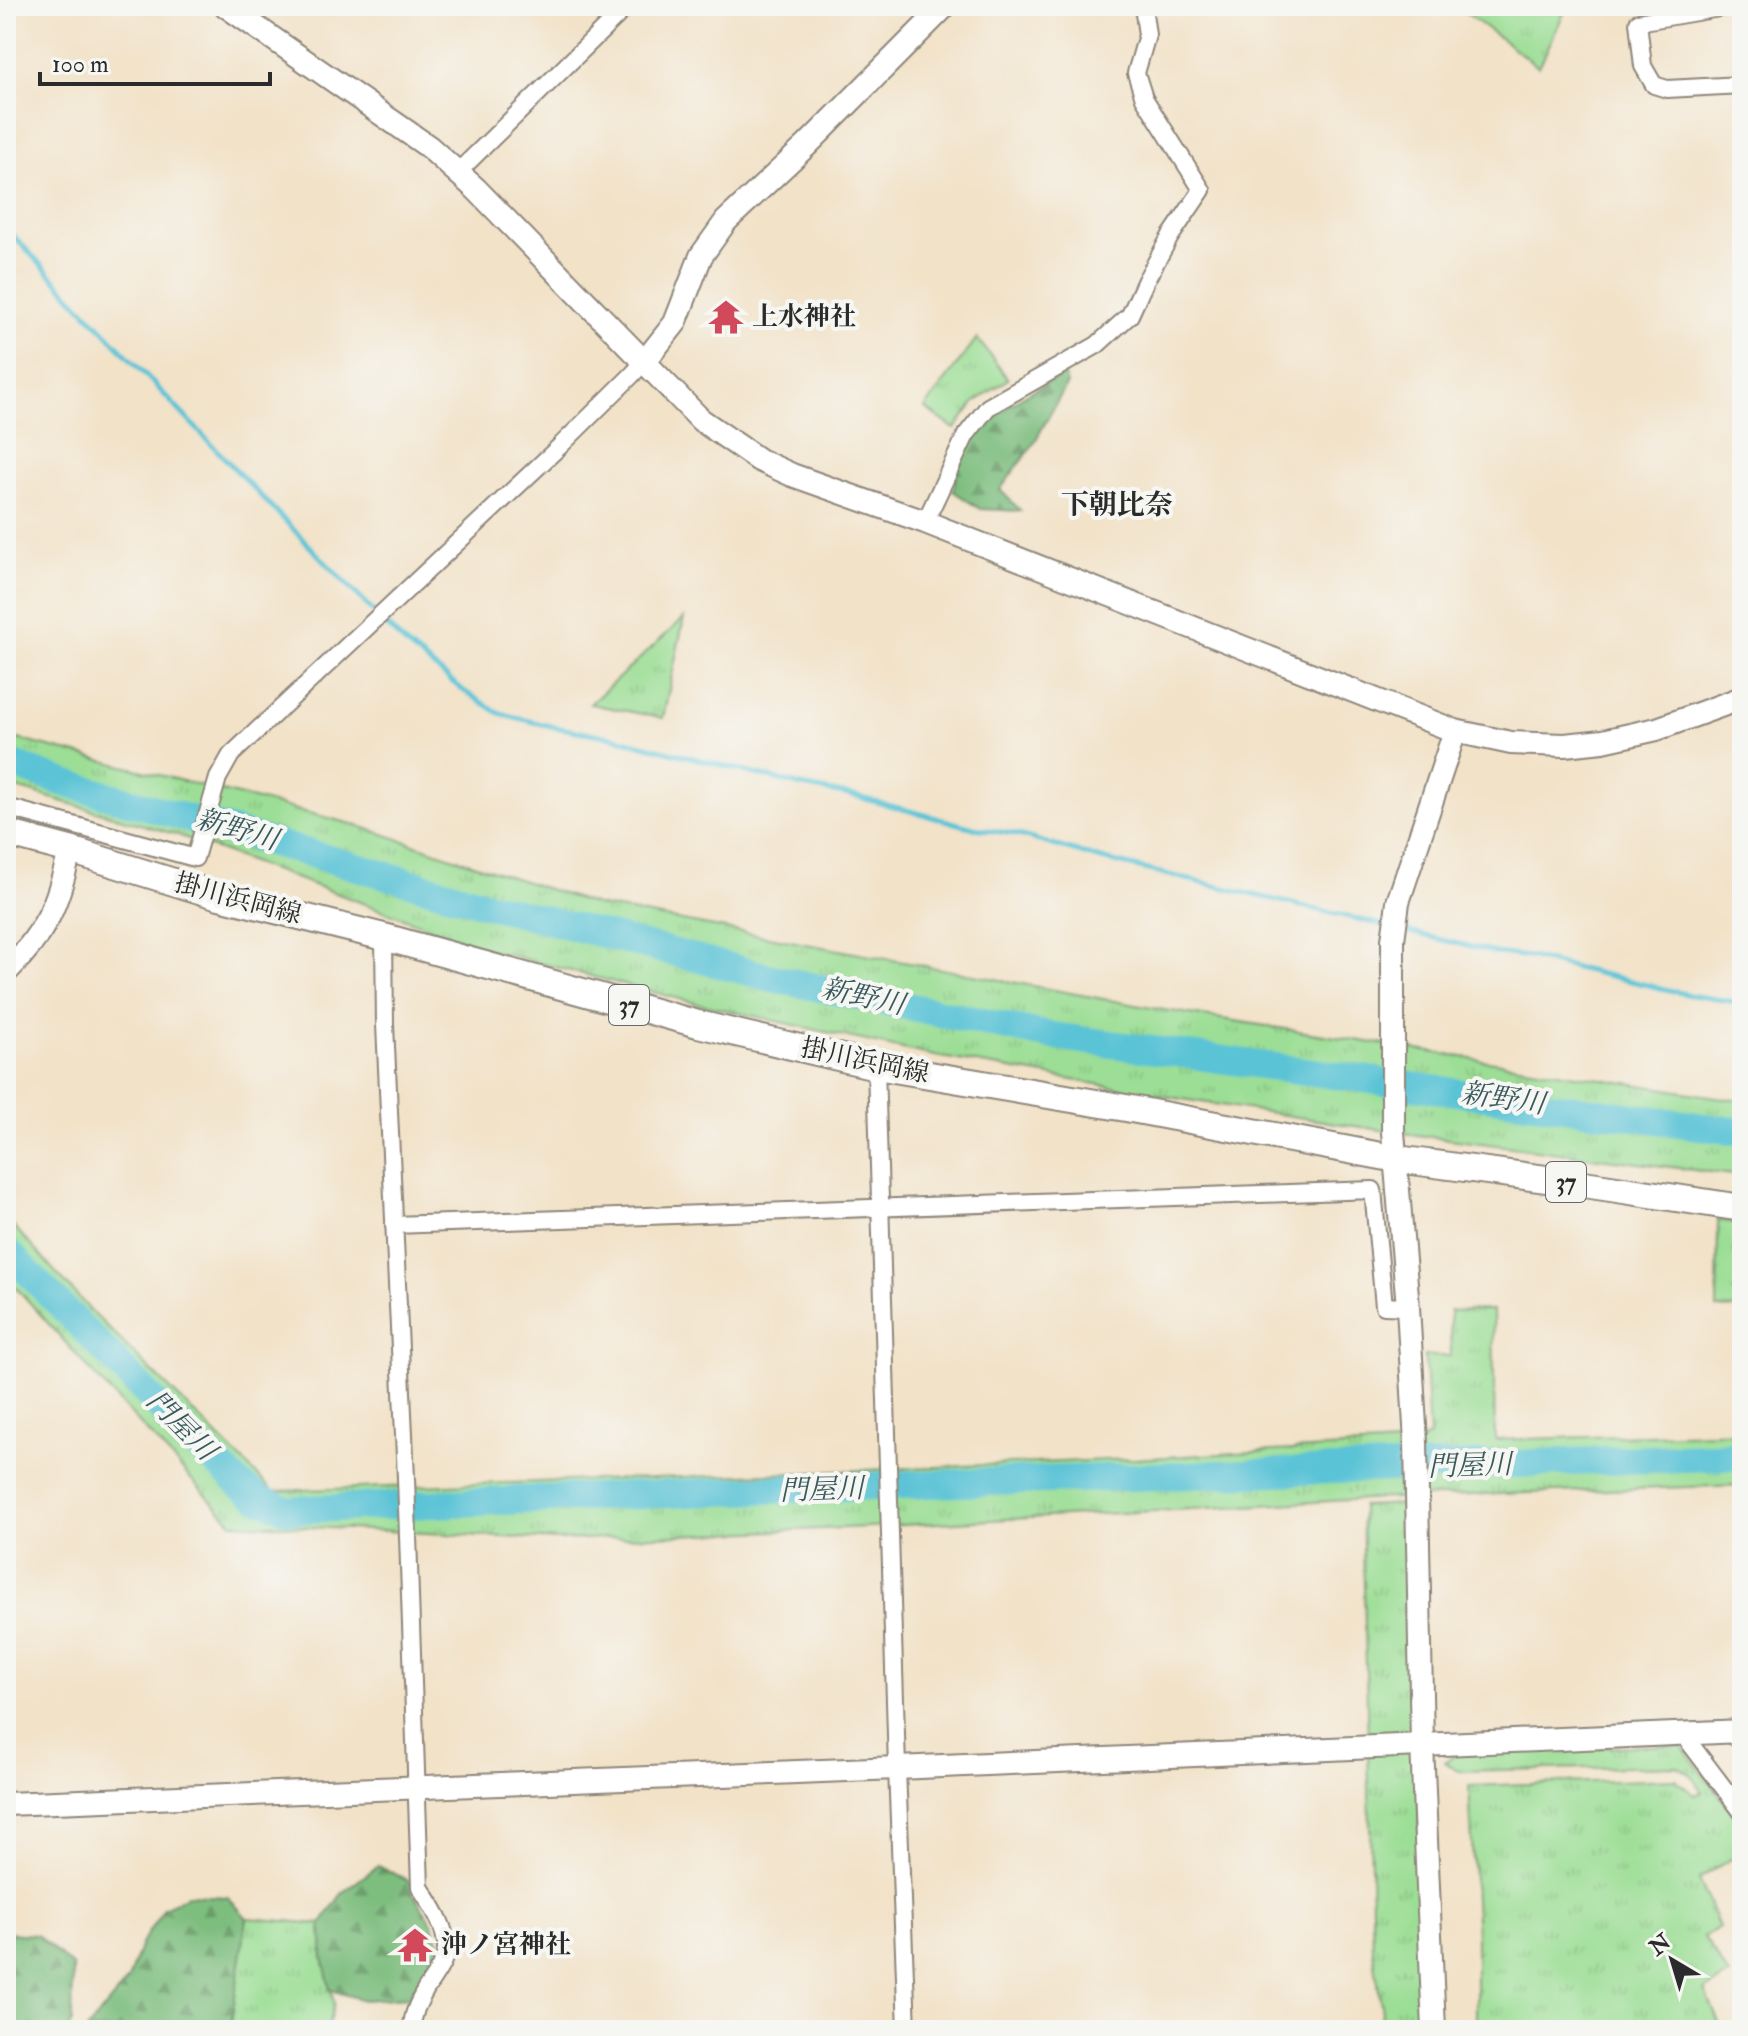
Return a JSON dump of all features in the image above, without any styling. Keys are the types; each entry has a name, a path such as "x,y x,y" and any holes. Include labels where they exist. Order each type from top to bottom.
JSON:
{"main road":[{"name":"掛川浜岡線","path":"6,833 219,896 384,937 698,1024 876,1066 1126,1108 1397,1159 1740,1206"}],"street":[{"path":"226,6 429,147 458,172 701,420 759,460 792,475 925,522 1455,731 1511,743 1578,744 1657,729 1742,698"},
{"path":"458,172 627,6"},
{"path":"6,807 195,858 218,778 231,755 631,376 675,323 701,256 726,221 807,145 945,6"},
{"path":"925,522 966,435 988,407 1097,345 1130,315 1170,237 1202,190 1144,98 1136,73 1147,35 1143,6"},
{"path":"1731,6 1638,22 1643,66 1654,85 1667,89 1742,85"},
{"path":"1434,2030 1422,1744 1416,1443 1393,1132 1393,940 1398,902 1455,731"},
{"path":"6,972 27,952 47,921 61,890 70,850"},
{"path":"384,937 420,1887 438,1916 446,1952 419,2001 412,2018 412,2030"},
{"path":"876,1066 907,2030"},
{"path":"394,1225 1373,1190 1384,1306 1408,1307"},
{"path":"6,1804 1742,1731"},
{"path":"1683,1734 1742,1812"}],"green space":[{"path":"1461,6 1573,6 1563,15 1539,67 1462,10"},
{"path":"977,338 1008,379 975,402 955,429 925,408"},
{"path":"1064,375 1067,384 1034,443 1000,490 1021,511 980,509 953,491 966,450 989,422 1017,400"},
{"path":"684,618 663,718 590,704"},
{"path":"6,736 356,825 596,905 1152,1008 1742,1101 1742,1176 1393,1132 1182,1099 930,1055 699,1004 490,950 178,835 6,785"},
{"path":"6,1218 92,1312 273,1491 1132,1459 1416,1443 1429,1437 1425,1356 1451,1356 1450,1311 1493,1310 1495,1440 1742,1432 1742,1485 1368,1499 868,1527 559,1540 232,1523 6,1276"},
{"path":"1718,1220 1742,1224 1742,1308 1717,1309"},
{"path":"1404,1504 1426,1945 1417,1947 1418,2030 1378,2030 1382,2012 1373,1950 1362,1506"},
{"path":"1681,1745 1742,1825 1742,1875 1732,1858 1699,1879 1719,1927 1704,1937 1729,1976 1705,1990 1722,2030 1682,2030 1681,2026 1476,2030 1476,1918 1469,1786 1676,1779 1695,1795 1703,1792 1689,1773 1677,1766 1458,1771 1445,1762 1456,1753"},
{"path":"378,1866 411,1882 413,1893 433,1924 441,1950 409,1997 364,2000 330,1990 323,1957 321,1924 343,1892"},
{"path":"188,1895 228,1897 247,1918 230,2030 87,2030 128,1980 141,1944 164,1908"},
{"path":"247,1918 321,1924 323,1957 334,2003 327,2030 228,2030"},
{"path":"6,1933 37,1935 73,1967 72,2022 68,2030 6,2030"}],"waterway":[{"path":"6,228 405,644 464,691 499,713 612,737 974,828 1015,834 1105,860 1387,926"},
{"name":"新野川","path":"6,762 65,783 482,903 772,978 1046,1035 1742,1132"},
{"path":"1401,930 1690,995 1742,1003"},
{"name":"門屋川","path":"6,1250 239,1484 260,1499 288,1510 784,1489 1742,1456"}],"place":[{"name":"上水神社","path":"726,317"},
{"name":"沖ノ宮神社","path":"415,1945"}],"district":[{"name":"下朝比奈","path":"1117,505"}]}
